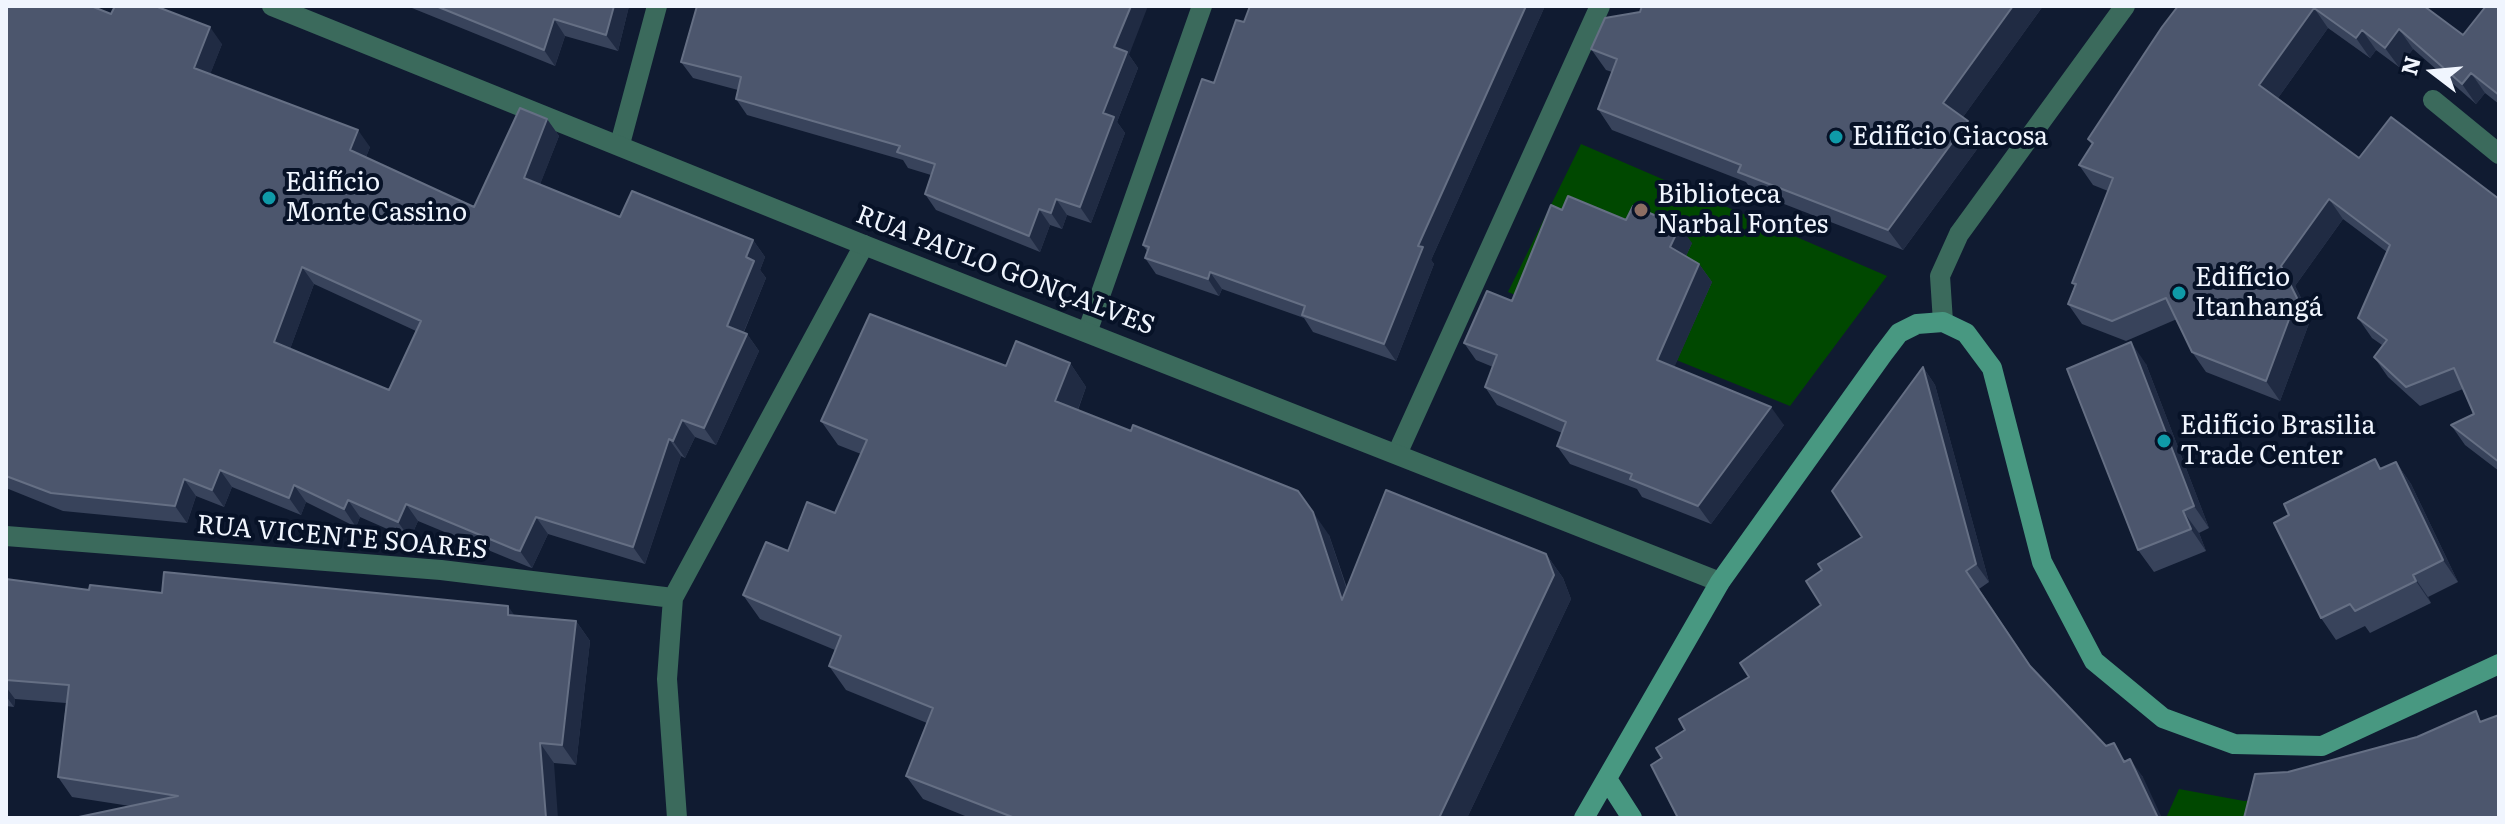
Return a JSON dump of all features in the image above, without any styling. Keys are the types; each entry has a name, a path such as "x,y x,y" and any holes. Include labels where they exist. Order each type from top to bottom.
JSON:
{"main road":[{"path":"1584,818 1720,582 1899,333 1917,324 1943,322 1966,333 1992,368 2042,562 2094,661 2163,718 2234,744 2322,746 2499,664"},
{"path":"1607,779 1632,818"}],"street":[{"name":"RUA PAULO GONÇALVES","path":"272,6 864,245 1088,330 1720,582"},
{"path":"620,144 657,6"},
{"path":"1088,330 1202,6"},
{"path":"1397,454 1600,6"},
{"path":"1943,322 1940,276 1959,234 2125,6"},
{"path":"2433,100 2499,154"},
{"path":"677,818 667,679 673,598 864,245"},
{"name":"RUA VICENTE SOARES","path":"6,536 441,570 673,598"}],"green space":[{"name":"Biblioteca Narbal Fontes","path":"1581,144 1887,276 1790,406 1508,292"},
{"path":"2179,789 2244,801 2273,799 2268,818 2166,818"}],"building":[{"path":"6,6 91,6 111,14 115,6 155,6 210,27 194,68 358,130 350,150 474,207 520,108 547,119 524,178 620,217 632,191 753,240 746,257 754,261 727,326 747,334 704,428 682,420 673,441 669,439 633,547 536,517 520,551 406,504 398,522 348,500 344,509 294,485 289,498 220,470 212,490 184,479 175,506 51,493 6,476","holes":["302,267 421,321 389,390 274,342"]},
{"path":"436,6 614,6 606,35 554,19 544,50"},
{"path":"697,6 1131,6 1114,47 1127,52 1103,113 1114,117 1080,207 1056,199 1051,213 1039,209 1029,236 925,194 935,164 897,152 900,146 736,99 741,77 681,62"},
{"path":"1250,6 1526,6 1418,246 1423,247 1384,344 1302,315 1305,306 1210,272 1208,279 1145,258 1149,247 1143,245 1202,79 1214,83 1236,20 1244,22"},
{"path":"1642,6 2013,6 1943,103 1968,121 1888,230 1738,172 1741,165 1598,109 1617,59 1591,49 1605,18 1640,12"},
{"path":"2178,6 2424,6 2463,35 2486,6 2499,6 2499,95 2471,73 2462,84 2399,29 2385,48 2362,30 2356,38 2314,8 2259,85 2359,158 2391,117 2499,199 2499,462 2451,425 2474,414 2454,368 2406,387 2374,357 2387,340 2358,318 2390,245 2329,199 2281,266 2297,298 2266,381 2192,352 2166,298 2112,321 2068,304 2076,284 2072,283 2113,178 2079,165 2093,143 2088,139"},
{"path":"1568,196 1626,220 1633,206 1680,226 1670,247 1699,264 1657,360 1771,407 1698,506 1630,479 1632,474 1557,446 1566,422 1485,387 1497,355 1464,343 1487,291 1512,301 1551,205 1562,210"},
{"path":"870,314 1006,366 1016,341 1070,363 1055,401 1131,431 1133,425 1298,491 1313,512 1342,600 1386,490 1546,554 1554,575 1439,818 1015,818 906,776 933,708 829,666 841,636 743,595 766,542 788,551 807,502 835,513 867,440 821,421"},
{"path":"2131,342 2194,506 2183,511 2191,529 2138,550 2067,369"},
{"path":"1923,367 1976,564 1966,571 2030,666 2106,746 2114,743 2124,762 2130,759 2158,818 1678,818 1651,765 1662,758 1656,748 1685,730 1679,719 1749,677 1740,663 1821,605 1806,581 1822,570 1818,564 1862,537 1832,491"},
{"path":"2375,459 2380,469 2396,462 2443,560 2413,575 2416,581 2355,611 2350,604 2321,618 2274,523 2289,515 2284,504"},
{"path":"164,572 508,606 508,615 576,621 562,745 540,743 546,818 74,818 178,796 58,777 69,685 6,680 6,579 89,590 90,585 162,593"},
{"path":"2476,711 2480,722 2499,715 2499,818 2244,818 2255,774 2288,772 2417,737"}],"place":[{"name":"Edifício Giacosa","path":"1836,137"},
{"name":"Edifício Monte Cassino","path":"269,198"},
{"name":"Biblioteca Narbal Fontes","path":"1641,210"},
{"name":"Edifício Itanhangá","path":"2179,293"},
{"name":"Edifício Brasilia Trade Center","path":"2164,441"}]}
